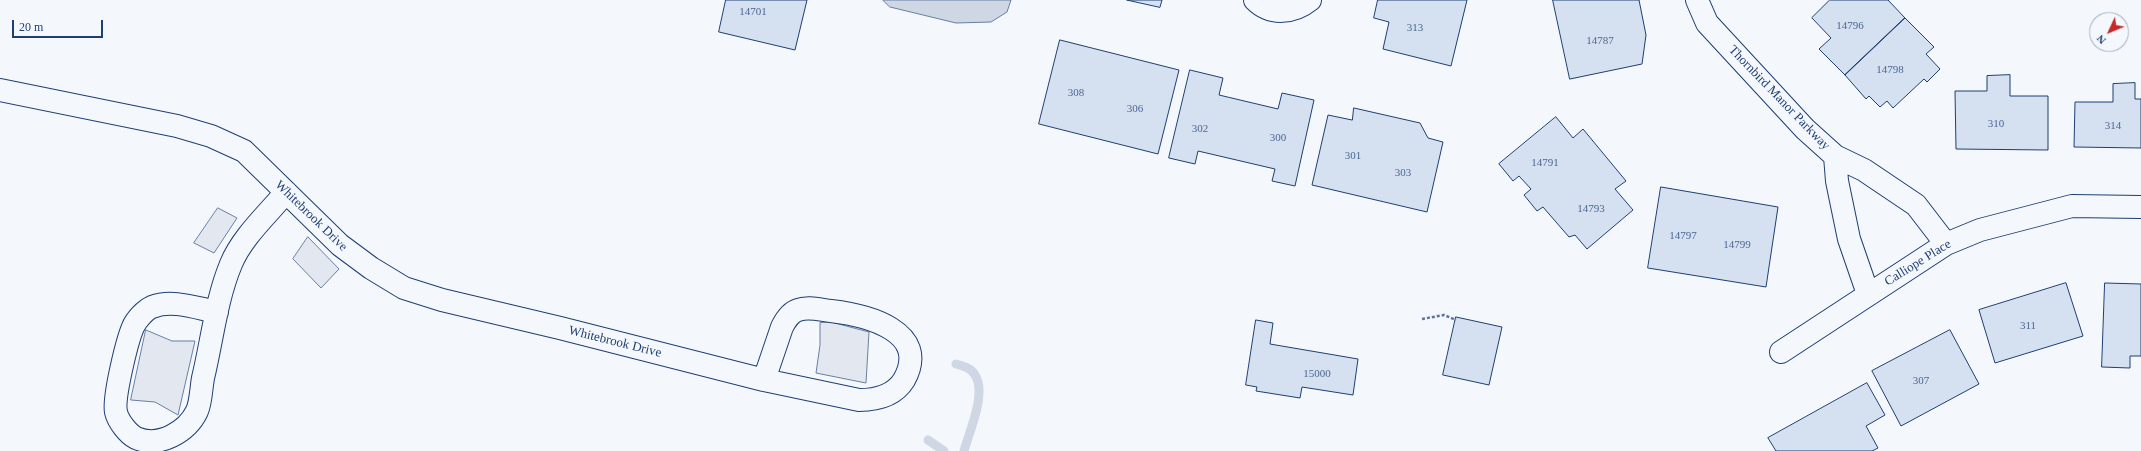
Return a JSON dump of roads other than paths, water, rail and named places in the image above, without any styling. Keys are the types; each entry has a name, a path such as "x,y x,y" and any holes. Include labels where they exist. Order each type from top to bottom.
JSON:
{"street":[{"path":"1255,0 1269,9 1280,11 1292,10 1310,0"},
{"name":"Thornbird Manor Parkway","path":"1697,0 1707,23 1805,129 1836,156 1864,170 1916,205 1946,244"},
{"name":"Whitebrook Drive","path":"0,90 178,126 211,136 244,151 340,245 371,268 404,288 442,300 560,328 764,380 844,397 873,400 887,396 900,387 909,370 909,355 905,341 896,331 882,323 848,313 812,308 797,310 786,320 782,327 764,380"},
{"path":"1836,156 1837,182 1849,239 1868,294"},
{"path":"217,312 173,303 159,305 145,312 133,326 116,394 116,411 125,428 136,438 162,440 175,435 188,426 197,410 217,312 231,263 250,234 286,192"},
{"name":"Calliope Place","path":"1781,352 1946,244 1980,230 2072,206 2141,207"}],"waterway":[{"path":"956,364 967,368 975,375 979,392 976,413 964,451"},
{"path":"928,440 944,451"}]}
